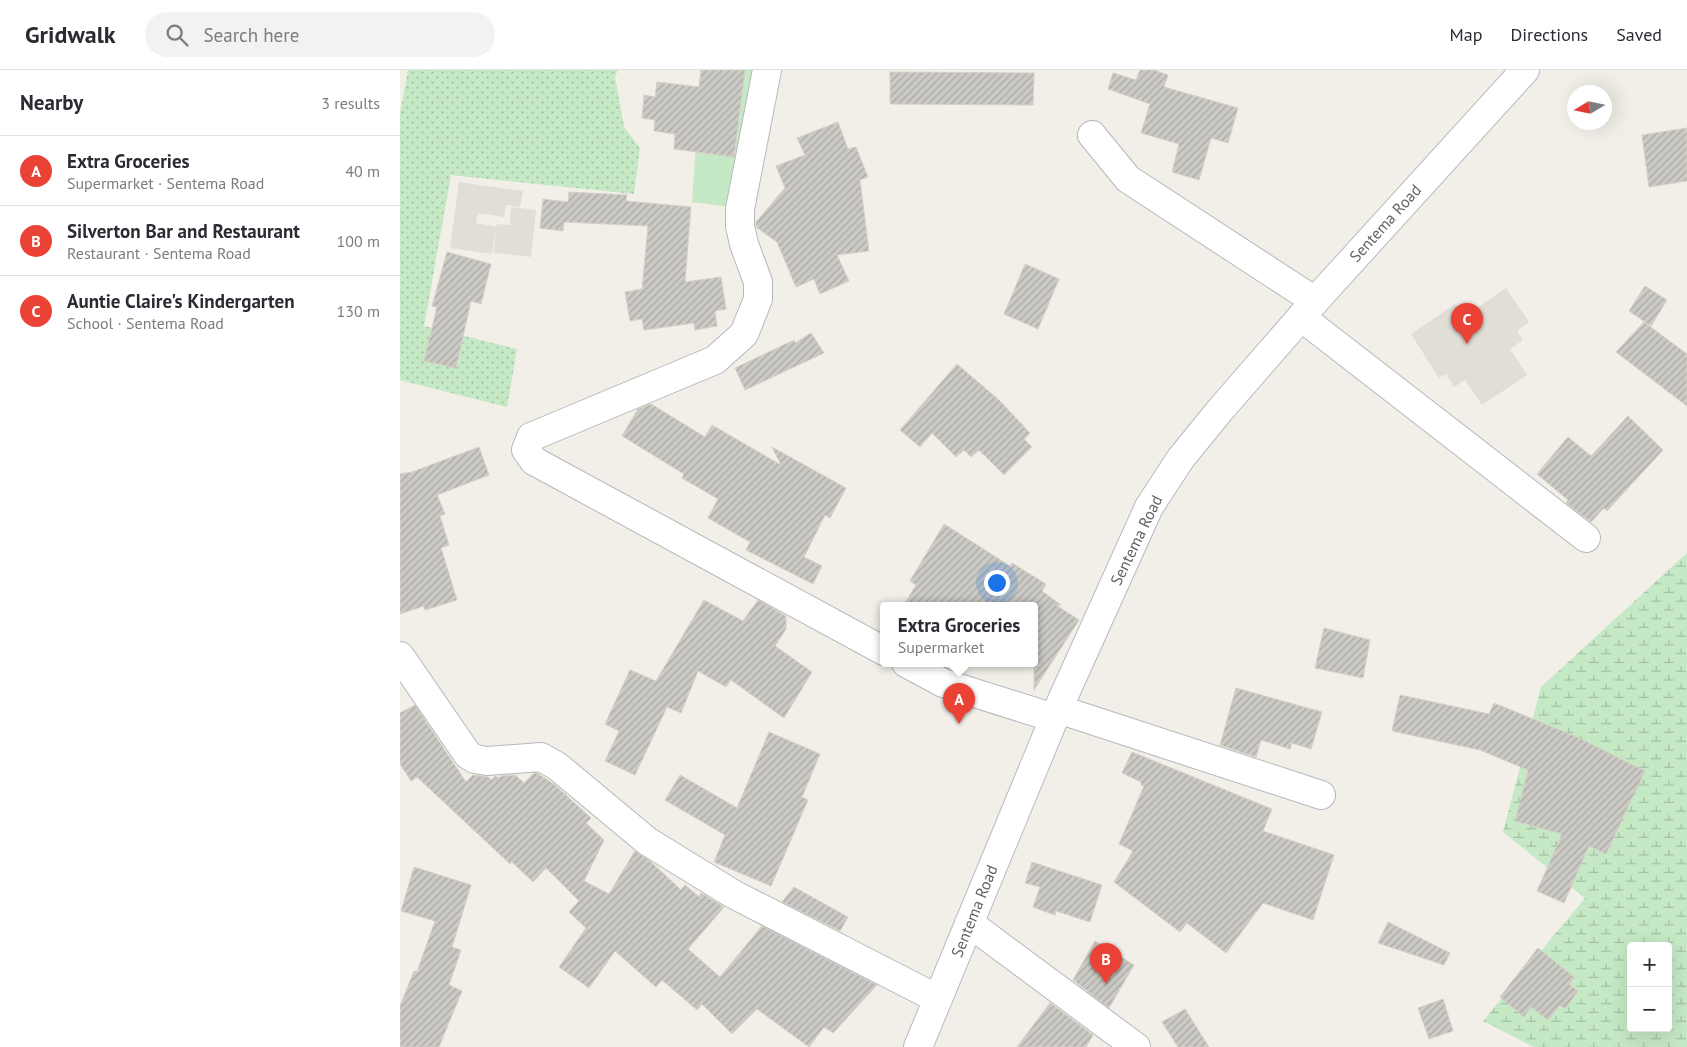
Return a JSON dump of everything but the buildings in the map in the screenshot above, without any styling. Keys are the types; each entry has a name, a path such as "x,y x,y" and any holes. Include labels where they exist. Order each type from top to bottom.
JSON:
{"street":[{"path":"767,70 740,209 740,226 744,244 758,282 758,299 744,334 716,360 531,437 526,450 534,461 880,649"},
{"name":"Sentema Road","path":"918,1047 1056,713 1149,507 1181,458 1308,309 1525,70"},
{"path":"1092,135 1128,179 1308,309 1586,538"},
{"path":"400,656 468,755 475,759 487,761 541,757 557,766 647,842 734,894 938,999"},
{"path":"914,667 944,683 1056,713 1321,795"},
{"path":"969,923 1136,1047"}],"shaded area":[{"path":"459,182 523,191 520,207 506,205 504,217 478,213 476,223 496,227 497,224 510,225 511,207 536,210 531,257 494,253 496,232 492,254 450,248"},
{"path":"1506,288 1529,322 1517,331 1523,340 1510,349 1527,375 1482,405 1465,380 1454,387 1446,374 1439,378 1411,334 1455,304 1464,317"}],"green space":[{"path":"408,70 618,70 615,77 624,127 640,148 634,194 451,175 424,326 517,349 507,407 400,380 400,113"},
{"path":"701,70 759,70 731,207 692,202"},
{"path":"1687,553 1687,1047 1534,1047 1483,1021 1585,898 1503,832 1541,687"}],"place":[{"name":"Auntie Claire's Kindergarten","path":"1467,344"},
{"name":"Extra Groceries","path":"959,724"},
{"name":"Silverton Bar and Restaurant","path":"1106,984"}]}
